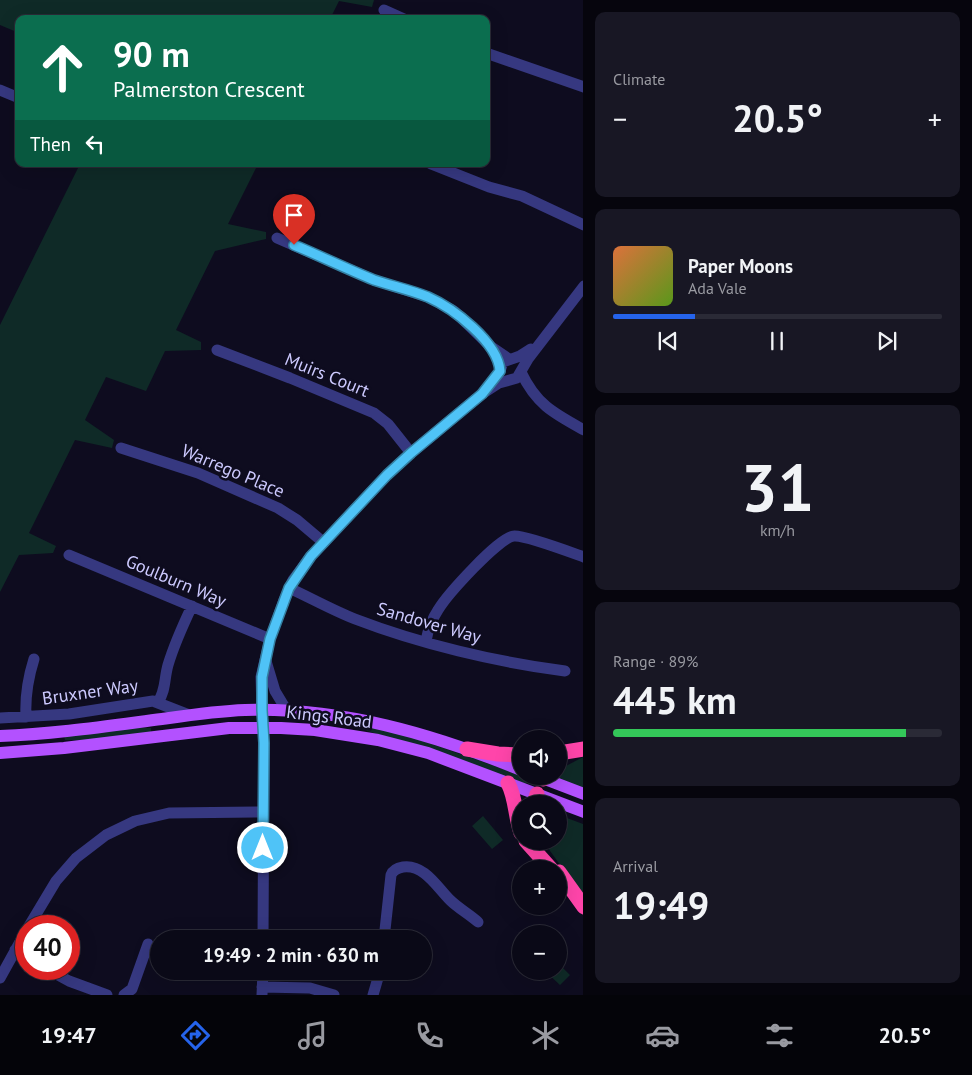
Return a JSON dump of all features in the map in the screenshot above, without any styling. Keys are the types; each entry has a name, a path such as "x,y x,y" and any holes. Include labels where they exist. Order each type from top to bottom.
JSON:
{"highway":[{"path":"467,749 512,754"},
{"path":"567,752 581,750"},
{"path":"567,757 581,750"},
{"path":"508,783 513,795"},
{"path":"534,850 543,860"},
{"path":"567,884 583,907"},
{"path":"567,885 570,888"}],"main road":[{"name":"Kings Road","path":"0,736 92,728 188,715 262,710 288,711 330,715 379,723 419,733 512,766"},
{"name":"Kings Road","path":"0,752 64,748 229,728 315,730 378,740 428,753 508,783 528,795"},
{"path":"561,785 583,794"},
{"name":"Kings Road","path":"567,808 583,812"}],"street":[{"path":"384,10 395,15"},
{"path":"490,54 583,87"},
{"path":"0,90 15,96"},
{"path":"439,167 489,187 522,196 583,225"},
{"path":"277,238 374,280 428,297 454,311 490,346 519,363 530,390 544,406 583,430"},
{"path":"505,375 517,378 540,342 583,286"},
{"path":"505,375 503,362 520,356 540,342"},
{"path":"490,346 505,375 530,390"},
{"name":"Muirs Court","path":"216,350 374,413 388,424 411,453"},
{"path":"263,930 262,677 270,639 289,588 302,567 323,542 387,475 505,375"},
{"name":"Warrego Place","path":"121,448 198,473 278,508 297,520 323,542"},
{"path":"426,642 431,624 446,598 470,572 508,538 520,536 583,557"},
{"name":"Goulburn Way","path":"69,555 270,639"},
{"name":"Sandover Way","path":"289,588 354,618 426,642 525,666 566,671"},
{"name":"Bruxner Way","path":"158,702 164,692 165,677 172,654 192,606"},
{"path":"265,657 275,690 288,711"},
{"name":"Bruxner Way","path":"26,717 25,701 34,659"},
{"name":"Bruxner Way","path":"0,718 69,714 146,702 158,702 188,715"},
{"path":"36,915 56,881 76,858 106,834 135,820 168,813 263,812"},
{"path":"385,930 390,875 400,867 413,867 424,873 450,901 478,922"},
{"path":"124,995 132,989 148,944"},
{"path":"0,978 15,950"},
{"path":"67,980 107,995"},
{"path":"373,995 377,980"},
{"path":"262,991 310,988 334,995"}],"green space":[{"path":"0,0 374,0 372,7 339,1 332,15 15,15 15,31 0,25"},
{"path":"79,167 256,167 228,224 266,232 266,239 215,251 176,330 201,342 201,350 165,351 146,391 106,377 85,420 114,440 112,448 75,440 29,533 56,546 53,553 19,555 0,592 0,325"},
{"path":"360,724 400,733 512,772 512,779 359,728"},
{"path":"125,728 151,728 151,732 88,740 65,740 64,736"},
{"path":"583,757 583,789 567,782 567,765"},
{"path":"483,816 503,840 492,849 472,826"},
{"path":"567,818 583,824 583,897 567,875 567,860 557,860 549,850 567,850"},
{"path":"555,980 565,980 560,985"}],"route":[{"path":"263,848 264,743 261,696 263,666 270,639 289,588 311,556 387,475 482,394 500,371 499,363 490,346 454,311 428,297 374,280 294,245"}]}
